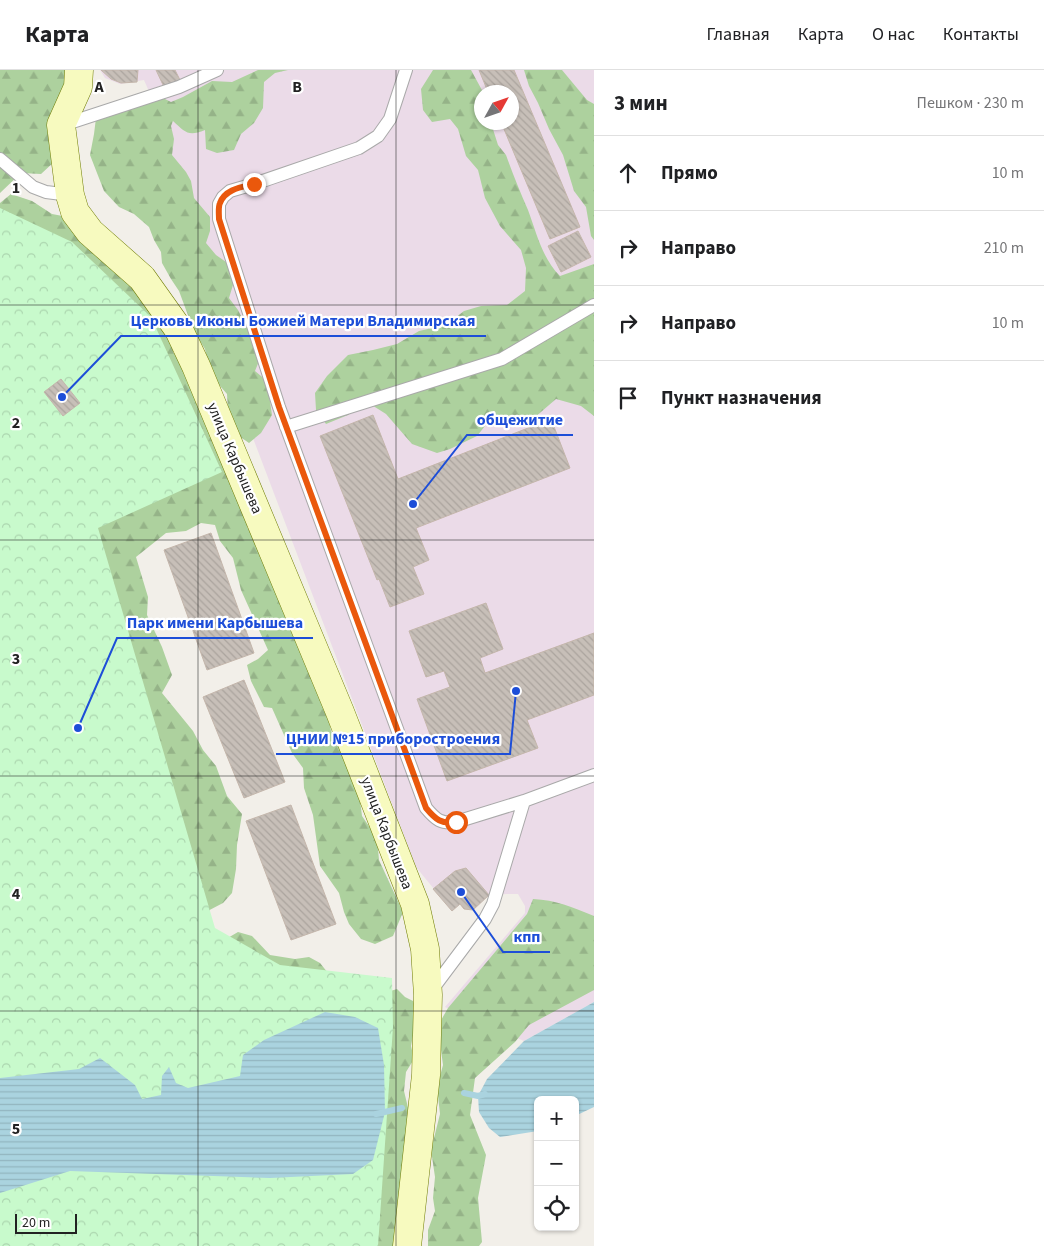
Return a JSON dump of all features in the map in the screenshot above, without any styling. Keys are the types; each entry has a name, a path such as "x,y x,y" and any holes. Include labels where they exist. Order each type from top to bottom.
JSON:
{"street":[{"path":"61,125 78,87 79,70"},
{"name":"улица Карбышева","path":"61,125 70,195 75,212 90,232 142,278 180,330 340,712 414,904 426,949 428,995 426,1075 407,1246"}],"lane":[{"path":"61,125 179,87 217,70"},
{"path":"406,70 390,119 378,136 358,148 230,191 219,204 219,219 286,427 426,808 434,818 447,824 524,801 594,775"},
{"path":"0,159 32,187 46,192 70,195"},
{"path":"286,427 502,358 594,305"},
{"path":"428,995 485,919 494,904 524,801"}],"shaded area":[{"path":"100,70 594,70 594,1002 524,1041 445,1007 525,913 525,906 518,894 489,895 473,910 464,909 460,904 452,911 416,867 221,354 157,110 144,80 120,84 105,78"}],"green space":[{"path":"0,70 67,70 54,162 41,174 21,173 0,193"},
{"path":"258,70 288,70 275,73 264,82 263,108 254,123 241,134 234,150 217,153 206,149 205,130 195,133 187,132 173,121 171,126 174,139 172,155 191,181 194,198 210,217 210,231 206,243 216,255 234,270 233,285 229,298 238,310 261,356 255,371 267,381 272,415 261,433 249,443 236,434 228,410 227,394 214,379 205,349 192,326 179,291 162,263 161,252 149,227 134,214 119,207 104,191 90,155 96,118 161,97 171,102 212,81 232,82"},
{"path":"433,70 471,70 479,85 474,85 474,130 493,130 498,145 506,155 541,245 554,269 560,276 594,264 594,416 581,406 556,399 534,418 513,417 489,421 477,436 437,453 412,444 386,414 367,402 348,415 326,424 316,410 315,393 327,376 348,355 397,344 419,331 446,325 464,311 481,306 507,305 525,291 526,268 521,250 500,226 485,198 478,170 466,156 458,129 450,119 432,122 423,110 421,89"},
{"path":"524,70 562,70 587,100 594,104 594,240 591,236 586,207 574,191 563,155 529,86"},
{"path":"11,194 32,201 52,214 68,217 172,326 173,352 186,370 248,515 247,527 271,564 325,700 331,731 350,756 358,784 362,816 377,838 379,860 403,912 393,936 375,944 361,939 349,924 339,893 320,866 313,815 304,788 303,768 292,753 272,708 264,707 251,681 247,665 258,659 268,650 241,590 233,558 220,541 215,525 201,523 186,531 166,533 136,557 148,597 147,615 162,647 172,675 162,693 193,731 203,750 216,766 227,796 242,814 232,893 223,903 200,915 226,939 238,932 252,936 270,955 295,959 309,957 320,963 328,973 384,993 397,989 405,997 413,1001 419,1018 415,1025 411,1046 414,1059 406,1072 404,1091 411,1120 405,1137 411,1143 410,1179 399,1189 401,1246 297,1246 0,1060 0,203"},
{"path":"0,208 72,242 151,317 222,472 98,528 215,928 280,965 392,978 393,1027 378,1246 0,1246"},
{"path":"533,899 557,902 594,916 594,990 529,1025 515,1042 475,1078 470,1115 486,1155 478,1198 482,1242 479,1246 428,1246 428,1230 435,1211 433,1198 435,1177 431,1150 440,1114 437,1087 443,1065 440,1022 448,1008 527,914"}],"water":[{"path":"594,1002 594,1107 579,1114 579,1096 534,1096 534,1132 500,1137 489,1128 479,1112 478,1096 487,1079 524,1041"},
{"path":"325,1012 355,1017 378,1028 384,1065 385,1112 373,1160 353,1174 270,1178 70,1171 0,1193 0,1078 79,1069 100,1058 135,1085 142,1099 161,1095 162,1076 169,1067 176,1083 188,1088 240,1076 243,1055 264,1040"}],"building":[{"path":"101,70 138,70 137,82 121,83 111,79"},
{"path":"156,70 175,70 180,80 164,87"},
{"path":"479,70 514,70 580,227 550,239 504,130 519,130 519,85 485,85"},
{"path":"578,231 591,257 561,272 548,246"},
{"path":"61,379 80,403 63,416 44,392"},
{"path":"373,415 398,479 551,419 570,468 416,528 429,560 413,567 424,594 390,607 379,579 377,580 320,436"},
{"path":"211,533 254,653 207,670 164,550"},
{"path":"486,603 503,649 480,658 485,673 594,633 594,695 527,720 538,748 447,781 417,699 450,687 444,671 426,677 409,631"},
{"path":"244,680 285,782 244,798 203,697"},
{"path":"291,805 336,924 291,940 246,821"},
{"path":"466,868 489,895 473,910 464,909 460,904 452,911 433,889 455,871"}],"waterway":[{"path":"464,1093 478,1096 485,1094"},
{"path":"376,1114 402,1108"}],"place":[{"name":"Церковь Иконы Божией Матери Владимирская","path":"62,397"},
{"name":"общежитие","path":"413,504"},
{"name":"ЦНИИ №15 приборостроения","path":"516,691"},
{"name":"Парк имени Карбышева","path":"78,728"},
{"name":"кпп","path":"461,892"}],"route":[{"path":"254,184 230,191 223,197 219,204 219,219 279,407 426,808 434,818 447,824 456,822"}]}
